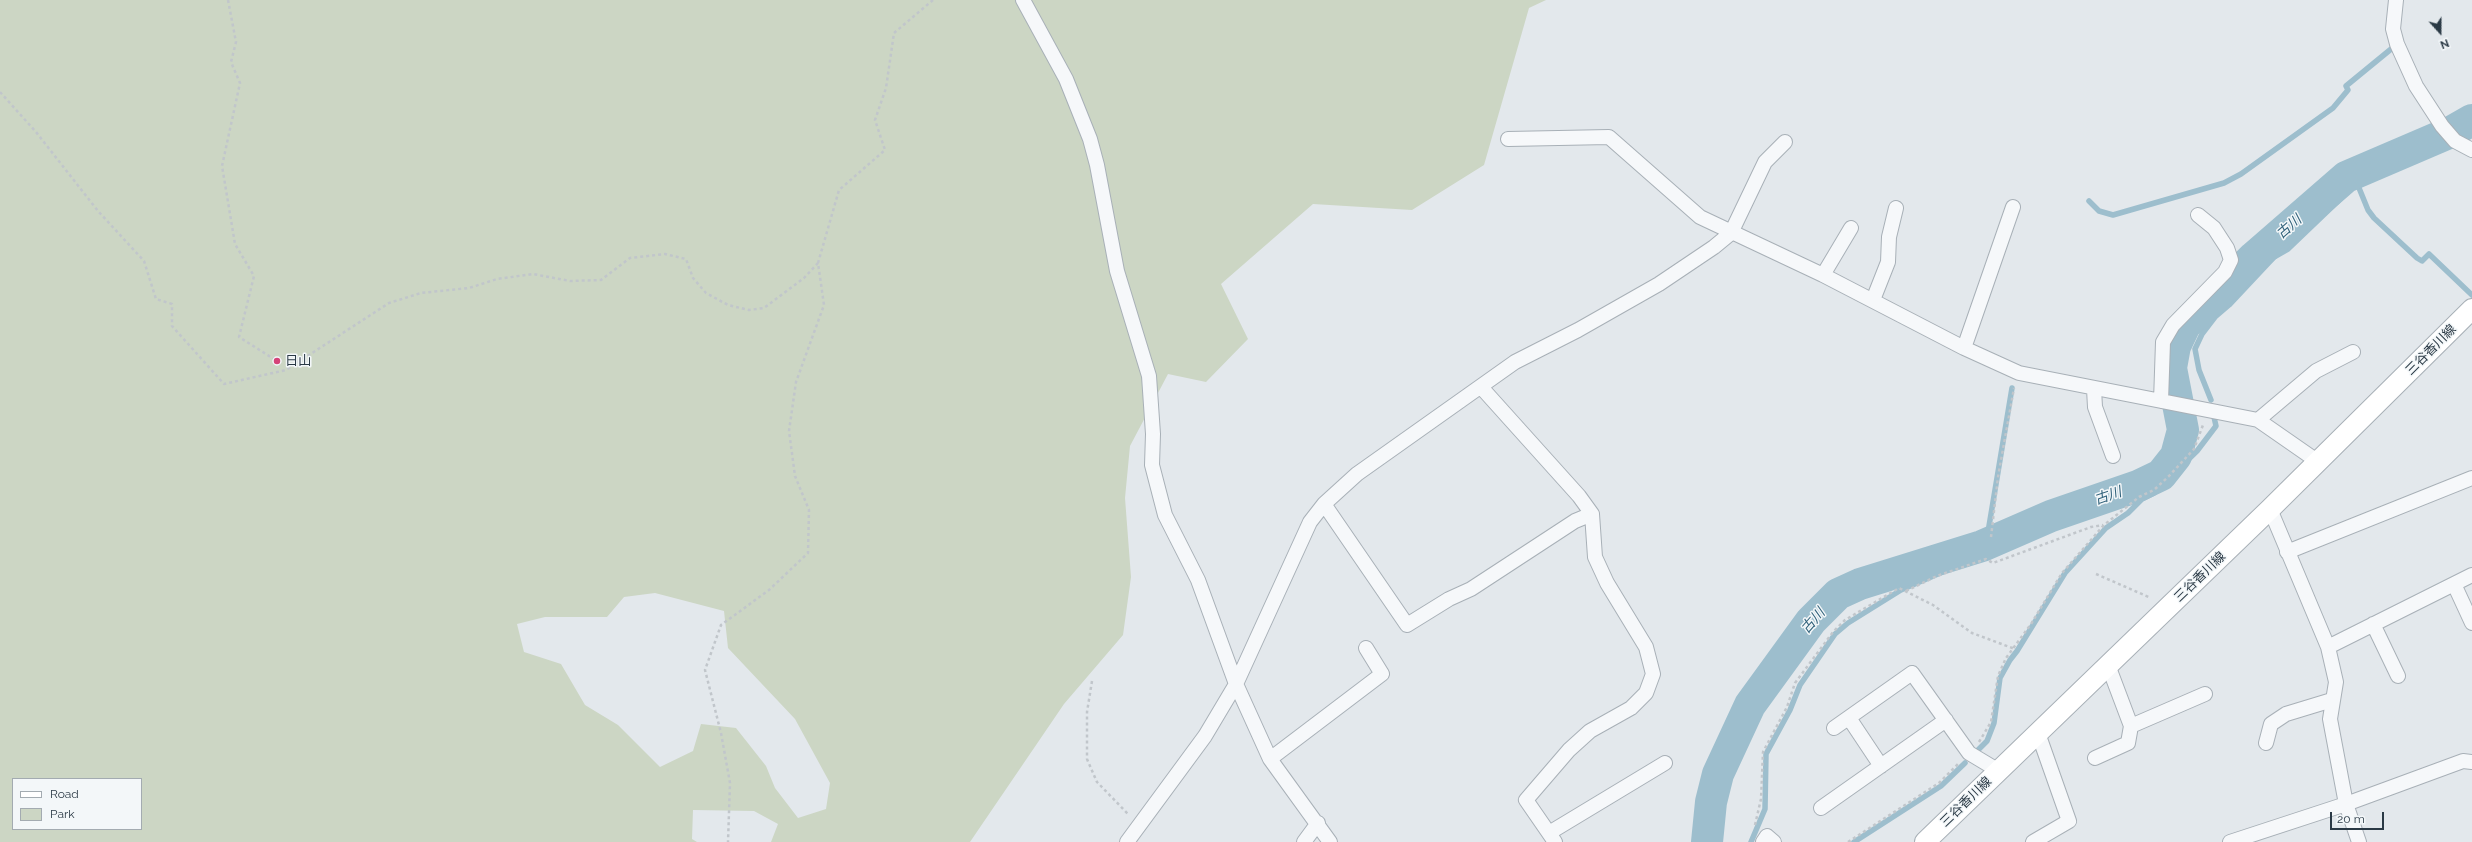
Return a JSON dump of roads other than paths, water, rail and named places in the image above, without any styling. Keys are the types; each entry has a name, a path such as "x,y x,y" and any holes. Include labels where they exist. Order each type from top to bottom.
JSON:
{"main road":[{"name":"三谷香川線","path":"1925,842 2270,509 2472,309"}],"street":[{"path":"1023,0 1066,79 1090,140 1097,165 1117,271 1149,376 1154,434 1152,465 1165,514 1198,580 1236,684 1270,759 1318,823 1330,842"},
{"path":"2396,0 2392,17 2397,44 2416,86 2442,126 2455,141 2472,150"},
{"path":"1508,139 1608,137 1700,217 1731,233 1823,275 1964,348 2019,373 2094,389 2193,406 2258,420 2317,462"},
{"path":"1127,842 1205,736 1236,684 1310,522 1324,504 1357,474 1515,362 1578,330 1659,284 1731,233 1765,162 1785,142"},
{"path":"1964,348 2013,207"},
{"path":"1873,300 1888,262 1889,237 1896,208"},
{"path":"2166,402 2163,342 2173,325 2225,272 2231,260 2227,248 2214,228 2198,215"},
{"path":"1823,275 1851,228"},
{"path":"2258,420 2316,371 2353,352"},
{"path":"1480,386 1580,496 1592,514 1595,557 1607,583 1646,647 1653,674 1646,693 1631,708 1590,732 1569,750 1526,800 1552,837 1664,763"},
{"path":"2094,389 2095,407 2113,456"},
{"path":"2287,552 2472,478"},
{"path":"1324,504 1407,625 1449,599 1471,589 1575,521 1592,514"},
{"path":"2270,509 2328,647 2336,682 2330,719 2346,804 2359,842"},
{"path":"2328,647 2472,575"},
{"path":"2454,584 2472,623"},
{"path":"2373,624 2398,676"},
{"path":"1270,759 1382,674 1366,648"},
{"path":"2095,758 2128,744 2131,726 2108,665"},
{"path":"1834,728 1912,673 1969,753 1998,771"},
{"path":"2131,726 2206,694"},
{"path":"2266,743 2271,724 2286,714 2332,700"},
{"path":"1849,718 1881,766"},
{"path":"1821,808 1946,720"},
{"path":"2033,842 2069,821 2038,733"},
{"path":"2230,842 2346,804 2469,760"},
{"path":"1304,842 1318,823"},
{"path":"1763,842 1766,836 1774,842"}],"waterway":[{"path":"2089,201 2099,211 2113,215 2224,183 2241,174 2333,108 2348,90 2346,86 2396,45"},
{"name":"古川","path":"1707,842 1711,802 1718,774 1750,705 1811,621 1838,594 1860,584 1982,546 2051,516 2138,486 2161,475 2176,456 2183,430 2171,368 2175,346 2185,325 2254,257 2346,177 2451,132 2472,120"},
{"path":"2211,400 2199,370 2195,349 2202,334 2215,317 2229,305 2274,257 2288,249 2357,183 2368,210 2374,218 2417,258 2422,261 2429,254 2472,295"},
{"path":"1751,842 1765,809 1766,754 1790,710 1800,685 1835,634 1848,623 1901,590 1982,555 1986,544 2012,388"},
{"path":"1977,751 1987,741 1994,723 2000,678 2065,573 2106,528 2128,513 2142,499 2154,493 2197,451 2216,426 2214,417"},
{"path":"1854,842 1941,786 1965,763"}],"place":[{"name":"日山","path":"277,361"}]}
